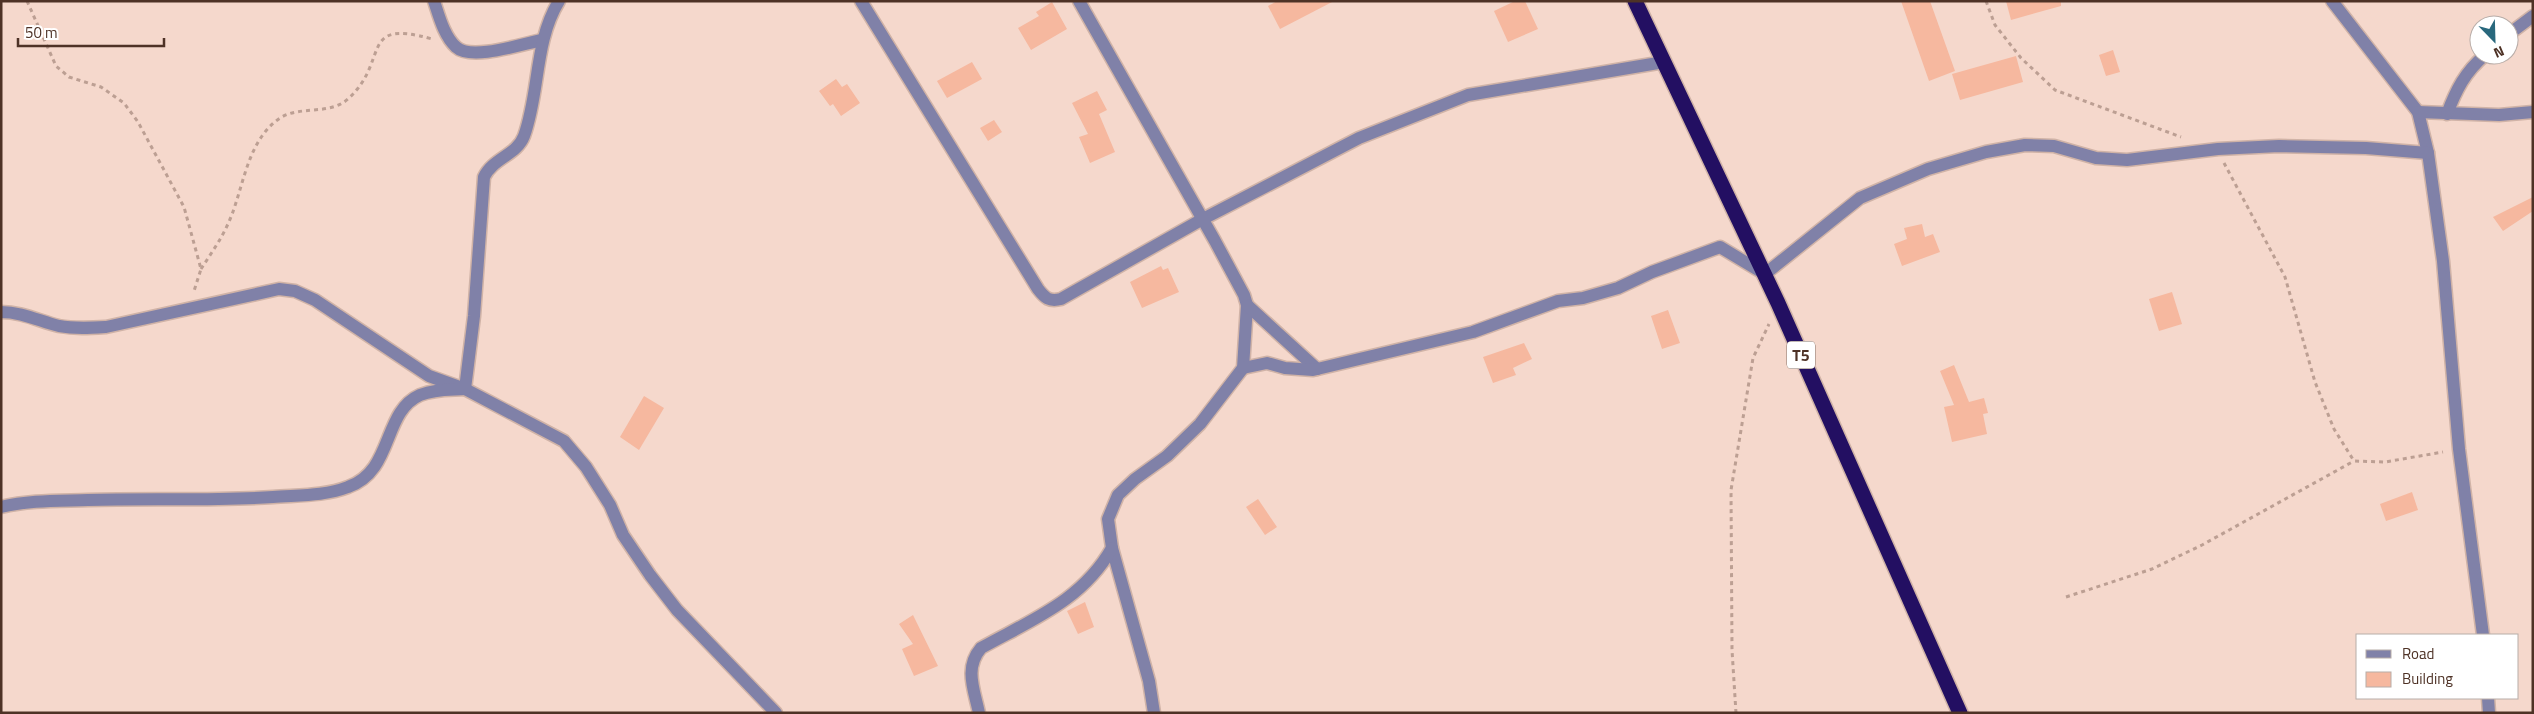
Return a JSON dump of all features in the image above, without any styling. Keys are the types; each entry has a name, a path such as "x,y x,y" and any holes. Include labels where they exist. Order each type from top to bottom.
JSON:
{"highway":[{"name":"T5","path":"1635,1 1778,303 1960,713"}],"street":[{"path":"434,1 444,29 455,46 464,52 480,53 542,40"},
{"path":"465,389 474,316 484,176 494,163 510,154 524,138 535,93 542,40 559,1"},
{"path":"861,1 1038,290 1047,299 1060,299 1201,220 1359,138 1468,95 1664,62"},
{"path":"1079,1 1244,295 1246,305 1243,368 1200,424 1167,456 1135,479 1118,496 1108,519 1112,548 1149,681 1154,713"},
{"path":"2332,1 2418,112 2428,153 2442,252 2458,449 2483,634"},
{"path":"2519,26 2533,16"},
{"path":"2447,114 2458,85 2474,65"},
{"path":"2418,112 2447,114 2533,112"},
{"path":"1243,368 1267,363 1303,371 1317,369 1473,332 1558,301 1583,298 1618,288 1652,272 1720,247 1764,274 1860,198 1928,170 1986,152 2025,145 2054,146 2096,158 2127,160 2218,149 2319,146 2428,153"},
{"path":"1,312 14,312 59,326 80,329 106,327 247,294 280,289 295,291 315,300 429,376 465,389 564,441 586,467 610,504 623,535 666,596 776,713"},
{"path":"1246,305 1317,369"},
{"path":"1,507 23,502 147,498 225,500 327,493 349,487 366,478 380,461 405,407 419,396 439,391 465,389"},
{"path":"979,713 970,666 973,657 981,648 1066,601 1088,582 1112,548"},
{"path":"2488,699 2489,713"}],"path":[{"path":"27,1 56,66 69,76 101,87 124,103 138,122 184,207 201,268"},
{"path":"1986,1 1995,25 2021,58 2055,90 2190,140"},
{"path":"188,308 201,268 228,226 253,152 272,125 282,117 334,107 348,100 370,72 378,45 389,34 400,32 455,46"},
{"path":"2218,149 2285,277 2315,382 2334,429 2354,461"},
{"path":"1736,713 1732,650 1731,490 1753,358 1778,303"},
{"path":"2066,597 2152,569 2194,549 2354,461 2385,462 2458,449"}],"building":[{"path":"1277,1 1334,1 1280,29 1268,6"},
{"path":"1515,1 1525,1 1538,29 1508,42 1494,11"},
{"path":"1901,1 1930,1 1955,71 1929,81"},
{"path":"2006,1 2061,1 2061,6 2011,20"},
{"path":"1052,2 1067,29 1031,50 1018,28 1039,16 1036,12"},
{"path":"2113,50 2120,72 2106,76 2099,55"},
{"path":"2016,56 2023,82 1960,100 1952,74"},
{"path":"972,62 982,79 947,98 937,81"},
{"path":"836,79 842,87 847,84 860,103 841,116 833,104 830,106 819,91"},
{"path":"1097,91 1107,110 1099,114 1115,152 1090,163 1079,137 1088,134 1072,103"},
{"path":"994,120 1002,132 988,141 980,128"},
{"path":"2533,197 2533,211 2503,231 2493,217"},
{"path":"1922,224 1925,237 1933,234 1940,252 1902,266 1894,244 1907,239 1904,228"},
{"path":"1161,266 1163,270 1168,268 1179,292 1142,308 1130,282"},
{"path":"2172,292 2182,324 2159,331 2149,299"},
{"path":"1668,310 1680,343 1662,349 1651,316"},
{"path":"1524,343 1532,359 1513,368 1516,375 1493,383 1483,357"},
{"path":"1954,365 1969,402 1984,398 1988,413 1983,414 1987,434 1952,442 1944,407 1954,405 1940,371"},
{"path":"644,396 664,408 639,450 620,437"},
{"path":"2412,492 2418,510 2386,521 2380,504"},
{"path":"1258,499 1277,527 1265,535 1246,507"},
{"path":"1085,602 1094,627 1078,634 1067,611"},
{"path":"913,615 938,666 914,676 902,649 913,644 899,624"}]}
